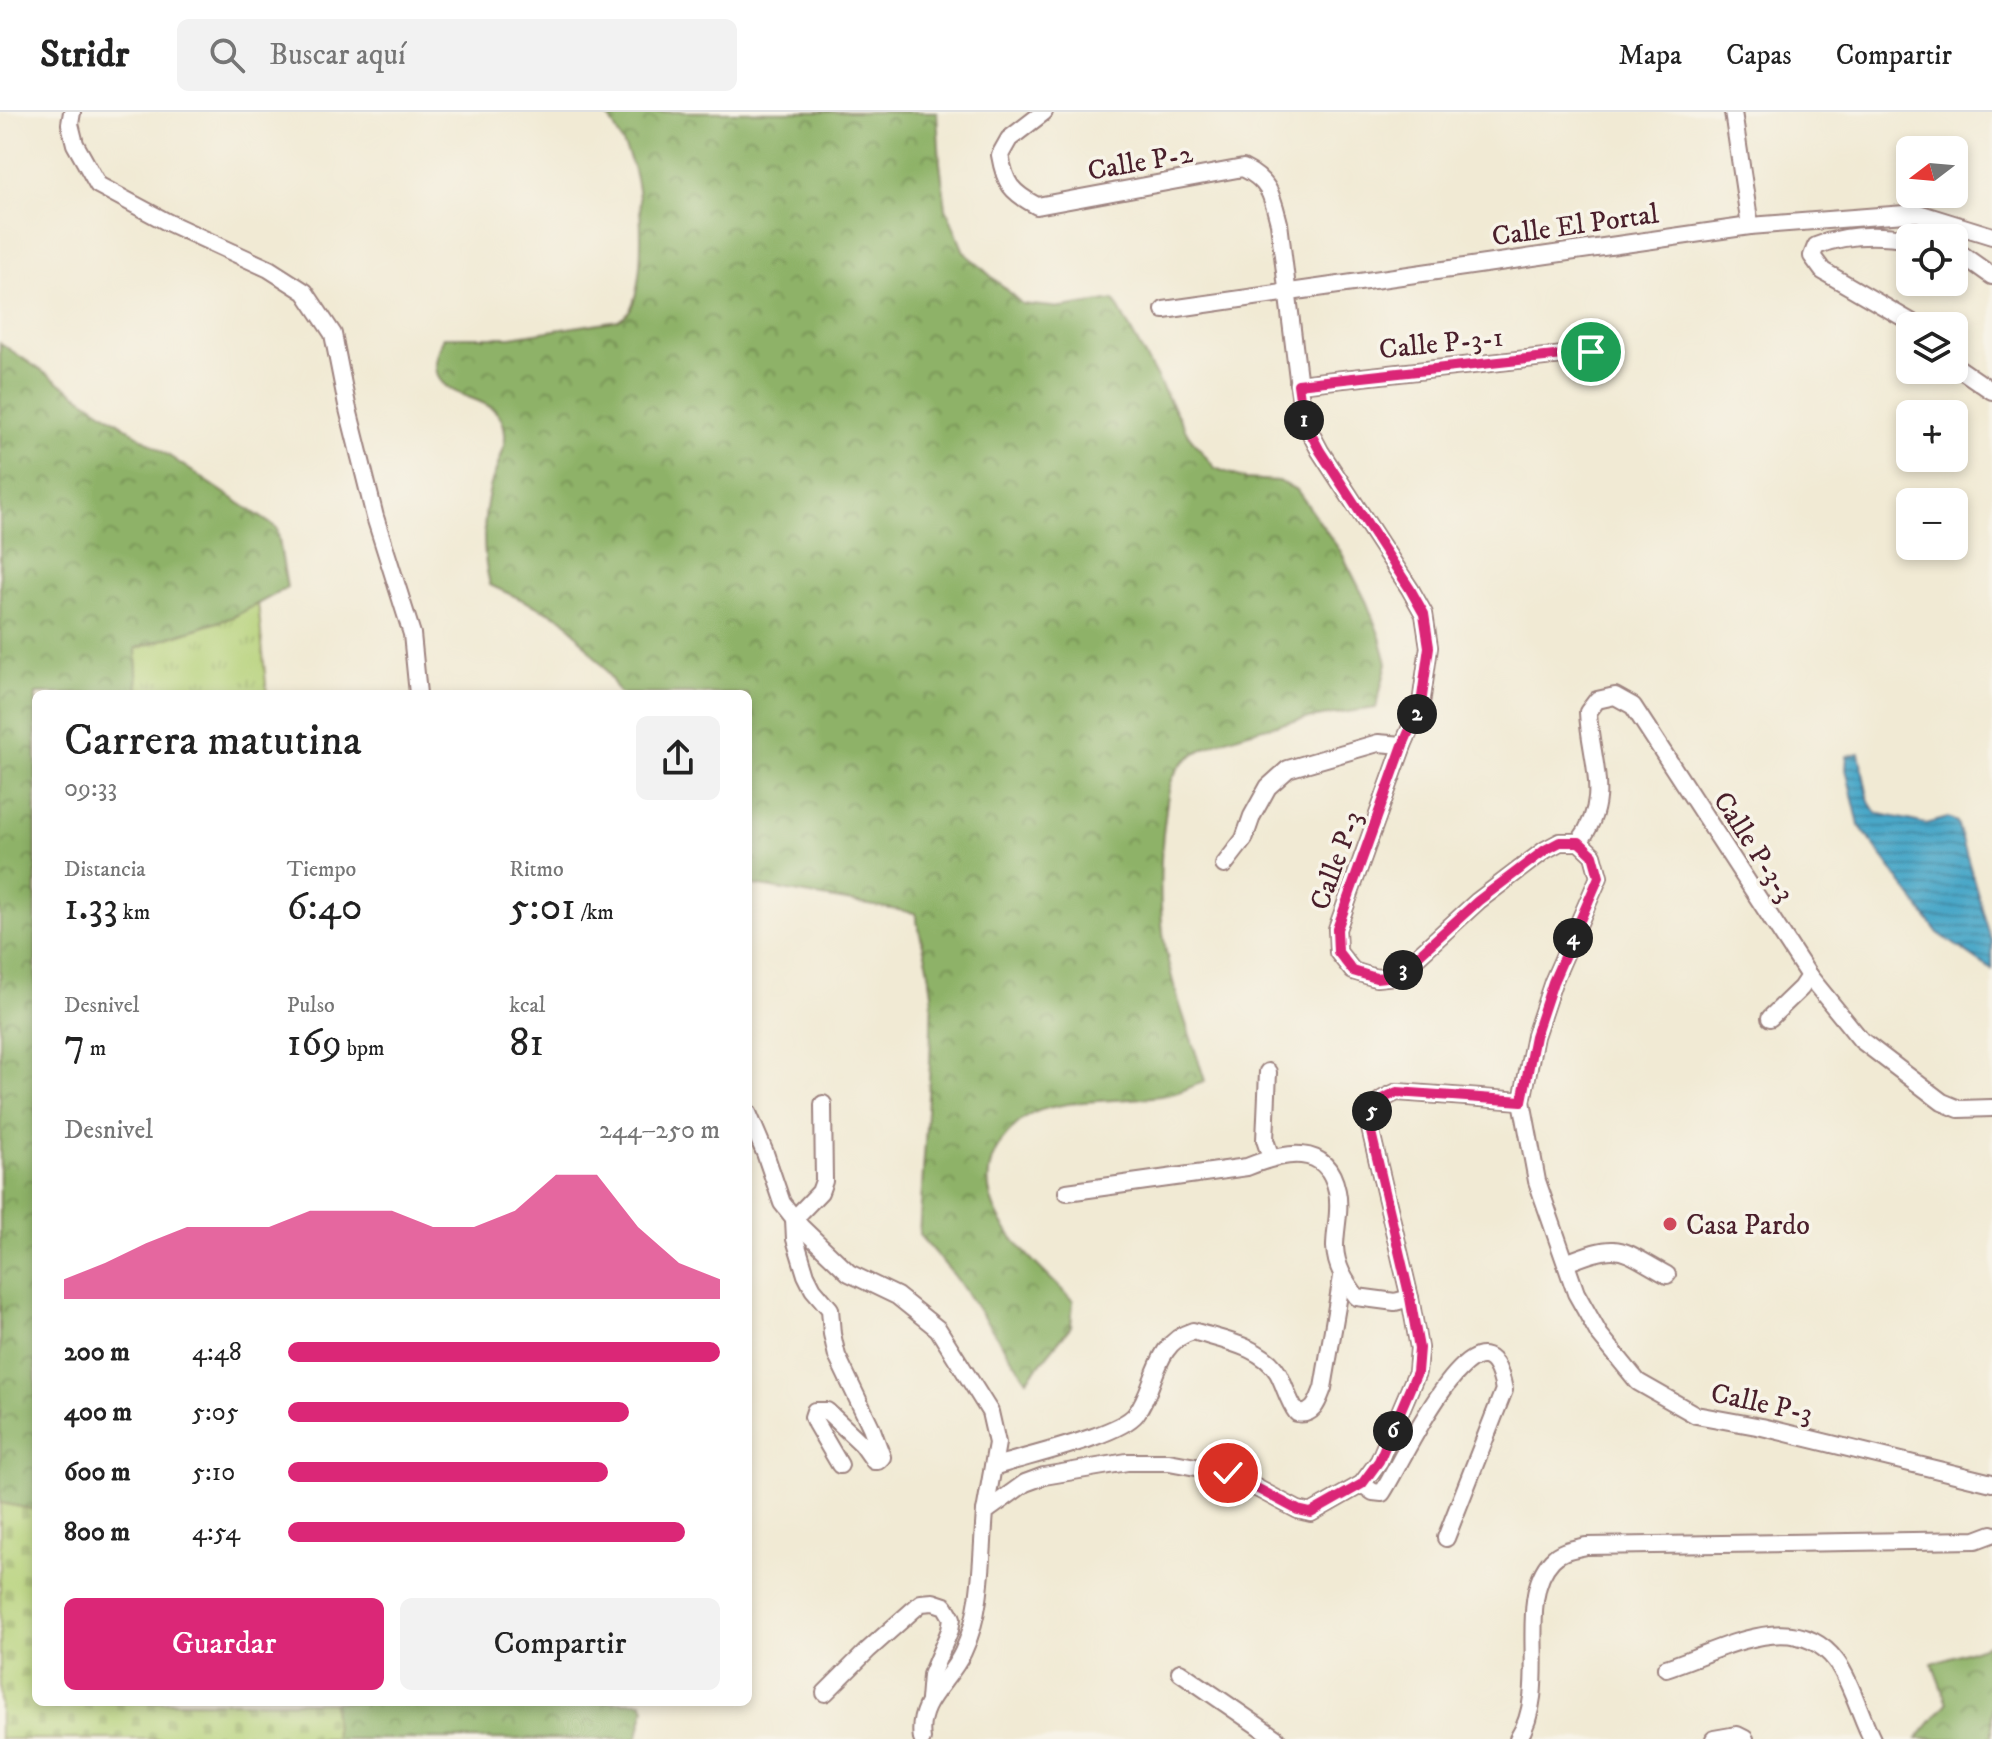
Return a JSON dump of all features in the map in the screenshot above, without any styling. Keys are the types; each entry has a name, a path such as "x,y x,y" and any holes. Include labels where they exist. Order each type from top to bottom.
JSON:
{"street":[{"path":"72,112 70,124 75,144 98,185 167,222 269,269 305,292 333,334 375,517 412,634 418,690"},
{"name":"Calle P-2","path":"1044,112 1009,139 1000,155 1004,176 1016,195 1037,206 1243,168 1259,176 1272,195 1279,223 1286,291"},
{"path":"1733,112 1750,226"},
{"name":"Calle El Portal","path":"1164,310 1750,226 1918,213 1992,236"},
{"path":"1896,237 1831,240 1816,246 1812,256 1823,271 1896,313"},
{"path":"1968,259 1992,276"},
{"name":"Calle P-3","path":"1286,291 1303,419 1320,451 1424,614 1429,647 1421,704 1403,745 1337,929 1338,952 1353,971 1376,978 1396,976 1478,901 1545,850 1560,842 1579,842 1593,855 1599,877 1544,1009 1535,1036 1522,1101 1537,1181 1576,1293 1599,1334 1638,1382 1696,1415 1762,1427 1992,1483"},
{"name":"Calle P-3-1","path":"1298,384 1591,352"},
{"path":"1968,375 1992,391"},
{"name":"Calle P-3-3","path":"1579,842 1592,825 1598,797 1588,712 1597,700 1615,696 1633,706 1809,976 1861,1040 1942,1102 1959,1109 1992,1108"},
{"path":"1224,865 1244,839 1268,787 1288,769 1378,743 1403,745"},
{"path":"1770,1018 1809,976"},
{"path":"1268,1072 1265,1140 1271,1158"},
{"path":"985,1512 1025,1483 1044,1476 1127,1462 1169,1462 1228,1473 1298,1510 1311,1513 1362,1484 1379,1461 1417,1372 1419,1348 1370,1128 1372,1110 1378,1100 1397,1092 1522,1101"},
{"path":"823,1104 824,1181 820,1192 794,1219 795,1239 806,1275 830,1309 837,1356 882,1457 874,1461 862,1444 827,1411 815,1411 816,1424 840,1465"},
{"path":"752,1122 782,1203 794,1219 849,1273 897,1296 938,1329 990,1412 997,1443 985,1512 975,1620 962,1655 929,1700"},
{"path":"993,1467 1105,1434 1127,1423 1138,1412 1153,1373 1173,1340 1193,1331 1247,1349 1269,1361 1297,1413 1311,1411 1323,1388 1342,1277 1335,1248 1339,1212 1337,1190 1321,1162 1303,1153 1271,1158 1247,1167 1067,1192"},
{"path":"1566,1263 1600,1249 1619,1248 1667,1275"},
{"path":"1342,1277 1357,1297 1395,1302 1410,1298"},
{"path":"1362,1484 1373,1492 1382,1493 1420,1424 1446,1386 1473,1357 1490,1359 1500,1369 1504,1390 1446,1538"},
{"path":"1518,1739 1528,1724 1534,1690 1535,1600 1540,1580 1552,1560 1567,1550 1586,1546 1976,1540 1992,1534"},
{"path":"825,1693 921,1603 933,1602 945,1606 952,1618 931,1675 929,1700 920,1727 922,1739"},
{"path":"1666,1668 1732,1645 1776,1634 1816,1641 1837,1662 1872,1739"},
{"path":"1180,1672 1277,1739"},
{"path":"1714,1739 1737,1735 1745,1739"}],"green space":[{"path":"605,112 937,112 946,208 964,252 1022,304 1062,308 1114,300 1189,436 1215,468 1245,479 1278,481 1297,490 1341,552 1380,637 1387,663 1376,708 1272,726 1216,743 1180,766 1173,778 1167,798 1162,844 1160,883 1164,942 1173,982 1205,1081 1179,1092 1157,1096 1052,1107 1021,1121 1002,1141 991,1164 989,1186 994,1208 1022,1249 1073,1301 1071,1326 1027,1380 954,1275 919,1235 932,993 915,913 752,885 752,690 618,690 605,669 564,619 490,585 484,525 490,488 505,441 502,420 484,403 448,388 440,379 436,367 437,356 443,337 511,337 618,320 630,310 639,278 639,199 633,167"},
{"path":"0,343 277,528 287,588 233,617 136,648 138,690 32,690 32,1509 0,1503"},
{"path":"258,603 267,690 138,690 135,649 232,617"},
{"path":"0,1503 32,1509 32,1706 333,1706 335,1739 0,1739"},
{"path":"1992,1643 1992,1739 1917,1739 1947,1703 1932,1663"},
{"path":"333,1706 645,1708 637,1739 335,1739"}],"water":[{"path":"1859,753 1869,802 1876,813 1926,824 1948,818 1957,822 1992,943 1992,970 1938,933 1859,825 1846,769 1847,756"}],"place":[{"name":"Casa Pardo","path":"1670,1224"}],"route":[{"path":"1228,1473 1298,1510 1311,1513 1362,1484 1379,1461 1417,1372 1419,1348 1402,1258 1370,1128 1372,1110 1378,1100 1397,1092 1522,1101 1535,1036 1553,982 1599,877 1593,855 1579,842 1560,842 1478,901 1396,976 1376,978 1353,971 1338,952 1337,929 1403,745 1421,704 1429,647 1424,614 1320,451 1303,419 1298,384 1591,352"}]}
